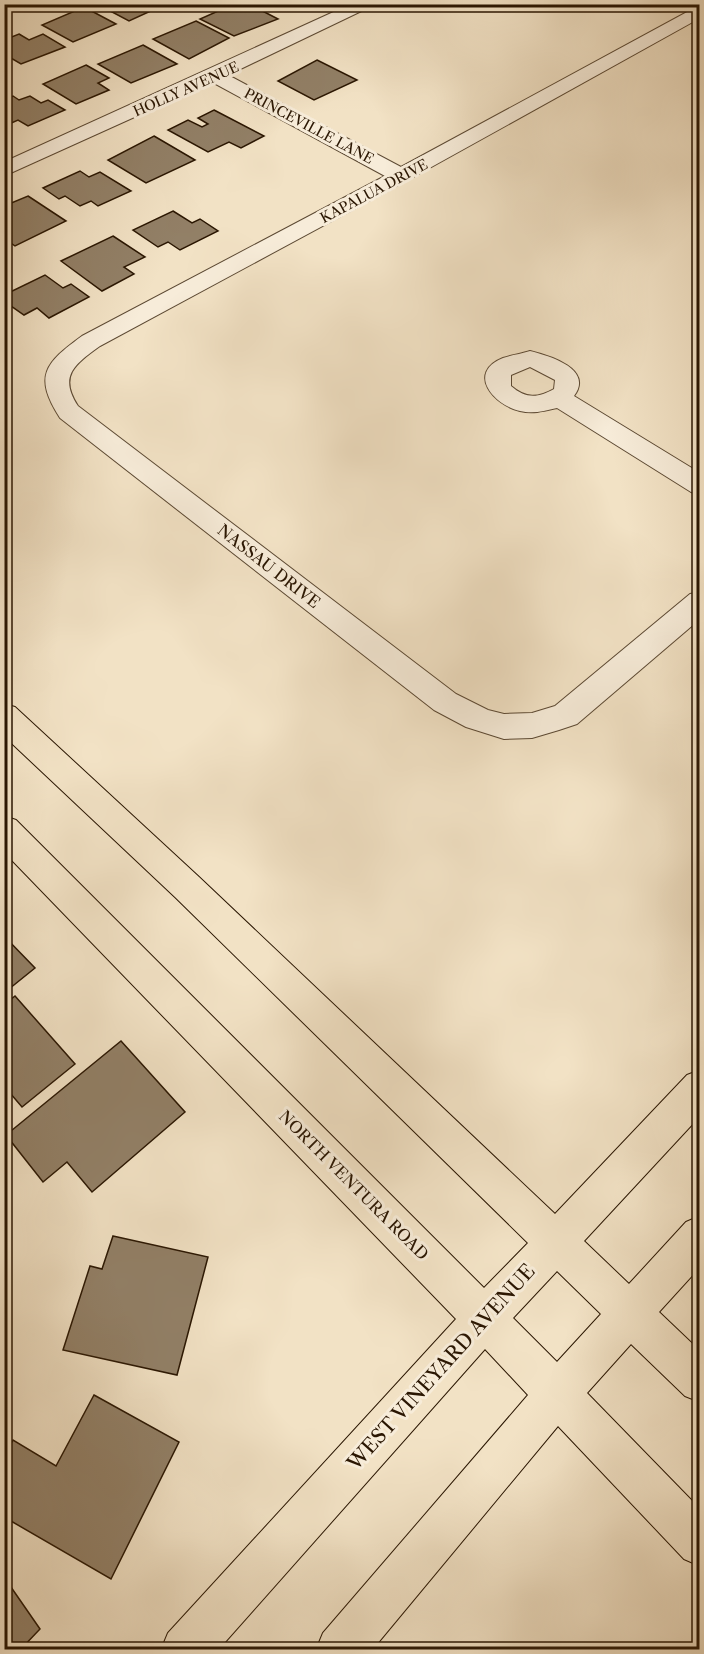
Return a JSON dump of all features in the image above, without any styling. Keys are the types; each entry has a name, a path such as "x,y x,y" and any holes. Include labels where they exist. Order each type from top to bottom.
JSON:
{"main road":[{"path":"4,716 187,887 628,1315 699,1381"},
{"name":"NORTH VENTURA ROAD","path":"4,830 418,1249 483,1320 699,1543"},
{"name":"WEST VINEYARD AVENUE","path":"185,1650 483,1320 699,1088"},
{"path":"340,1650 556,1395 699,1236"}],"street":[{"path":"4,9 17,4"},
{"name":"HOLLY AVENUE","path":"4,170 216,76 367,4"},
{"name":"KAPALUA DRIVE","path":"56,378 68,357 91,341 402,176 699,10"},
{"name":"PRINCEVILLE LANE","path":"216,76 402,176"},
{"name":"NASSAU DRIVE","path":"56,378 57,395 79,419 445,702 474,718 507,729 539,726 566,715 699,602"},
{"path":"559,398 699,486"}],"building":[{"path":"97,4 166,4 129,21"},
{"path":"234,4 249,4 278,19 234,36 200,19"},
{"path":"274,4 304,4 288,11"},
{"path":"84,7 116,24 73,42 42,25"},
{"path":"196,21 229,38 189,59 153,39"},
{"path":"19,34 29,40 43,34 65,47 21,64 4,54 4,40"},
{"path":"143,45 177,64 131,83 98,64"},
{"path":"317,60 357,80 314,100 278,81"},
{"path":"86,65 109,78 98,83 109,90 76,104 43,84"},
{"path":"13,96 19,100 30,96 41,103 48,100 65,110 28,126 18,120 7,125 4,123 4,100"},
{"path":"214,110 264,136 241,148 229,142 208,152 168,130 188,120 202,127 208,124 198,118"},
{"path":"154,136 195,160 146,183 108,160"},
{"path":"80,171 89,177 100,172 131,191 98,206 91,201 80,206 65,196 59,199 43,188"},
{"path":"28,196 66,221 15,246 4,238 4,206"},
{"path":"173,211 192,223 200,219 218,231 180,250 168,242 158,247 133,230"},
{"path":"113,236 145,257 124,267 134,274 102,291 61,261"},
{"path":"45,275 63,288 71,284 89,297 49,318 37,308 24,315 4,301 4,295"},
{"path":"4,936 35,968 4,993"},
{"path":"15,996 75,1064 22,1107 4,1086 4,1005"},
{"path":"121,1041 185,1112 92,1192 67,1162 43,1182 6,1135"},
{"path":"113,1236 208,1257 177,1375 63,1350 90,1266 102,1269"},
{"path":"94,1395 179,1442 111,1579 4,1517 4,1455 13,1440 56,1466"},
{"path":"4,1577 40,1629 20,1650 4,1650"}]}
